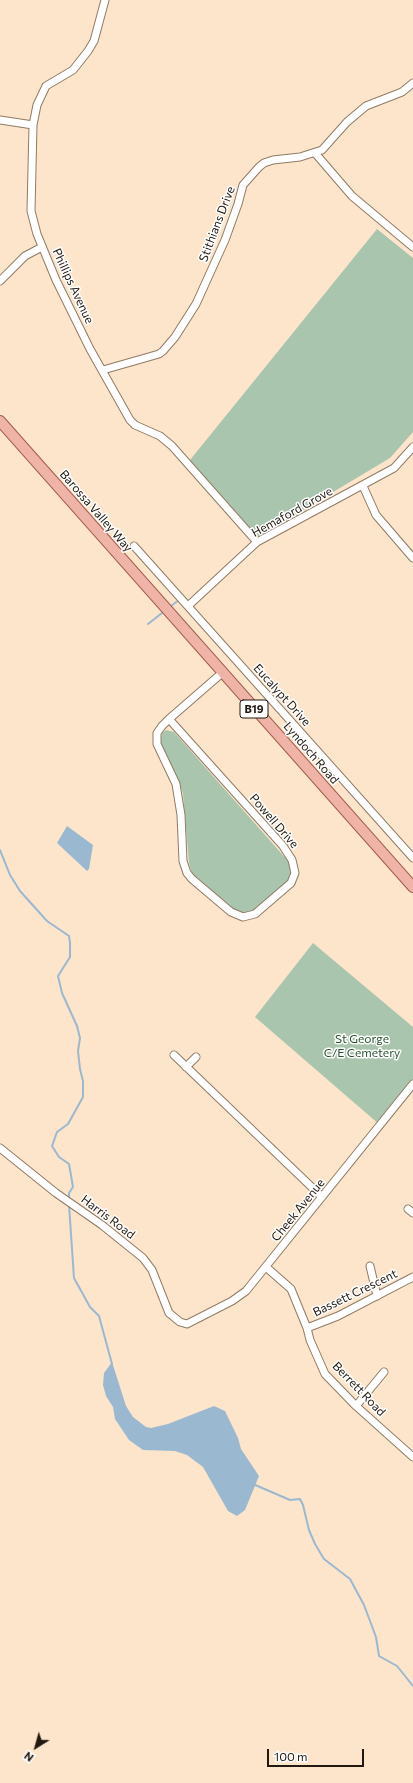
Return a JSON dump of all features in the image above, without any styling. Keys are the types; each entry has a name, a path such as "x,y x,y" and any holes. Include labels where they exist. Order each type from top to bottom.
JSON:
{"main road":[{"name":"Barossa Valley Way","path":"0,421 174,618"},
{"name":"Lyndoch Road","path":"174,618 413,887"}],"street":[{"name":"Phillips Avenue","path":"105,0 94,41 88,51 73,70 46,86 37,104 33,125 30,211 42,247 56,280 86,342 130,420 135,425 160,436 172,446 257,542"},
{"name":"Stithians Drive","path":"103,370 159,354 171,342 196,304 225,240 243,185 259,167 264,163 273,160 315,153 322,150 347,122 366,106 402,92 413,83"},
{"path":"0,120 33,125"},
{"path":"315,153 352,196 413,247"},
{"path":"0,281 25,256 42,247"},
{"name":"Hemaford Grove","path":"188,606 257,542 394,468 413,447"},
{"path":"363,486 376,515 413,558"},
{"name":"Eucalypt Drive","path":"134,546 413,858"},
{"name":"Powell Drive","path":"169,719 283,846 292,860 295,873 291,882 255,914 243,917 230,912 187,873 183,861 182,815 176,784 156,744 157,733 169,719 222,673"},
{"path":"174,1055 322,1197"},
{"path":"186,1067 196,1057"},
{"name":"Cheek Avenue","path":"184,1323 204,1316 232,1301 246,1291 413,1084"},
{"name":"Harris Road","path":"0,1148 56,1193 102,1225 143,1258 152,1270 169,1313 184,1323"},
{"path":"370,1266 377,1296"},
{"name":"Berrett Road","path":"266,1267 291,1289 307,1328 310,1340 325,1374 356,1406 413,1457"},
{"name":"Bassett Crescent","path":"307,1328 338,1316 413,1277"},
{"path":"356,1406 384,1372"}],"green space":[{"path":"377,229 413,258 413,432 390,458 258,537 190,460"},
{"path":"166,730 174,732 289,862 292,869 288,881 257,910 241,913 233,910 192,873 189,863 183,794 180,784 160,743 162,733"},
{"name":"St George C/E Cemetery","path":"313,943 413,1027 413,1084 380,1125 255,1017"}],"water":[{"path":"67,826 93,845 89,869 87,871 57,843"},
{"path":"112,1362 126,1406 133,1417 146,1427 151,1428 168,1424 214,1406 225,1411 238,1438 241,1449 259,1476 245,1510 237,1516 228,1511 203,1467 187,1455 175,1451 143,1450 129,1440 115,1419 113,1407 106,1396 103,1385 104,1373"}],"waterway":[{"path":"171,606 179,600"},
{"path":"148,624 162,613"},
{"path":"0,850 10,875 20,891 47,921 69,936 70,957 58,976 62,993 77,1026 80,1038 78,1051 83,1081 83,1097 68,1124 57,1132 52,1146 59,1157 69,1164 73,1187 69,1193 69,1200"},
{"path":"69,1205 74,1278 90,1307 99,1316 112,1364"},
{"path":"253,1484 290,1500 300,1499 303,1505 309,1530 324,1559 350,1579 364,1605 376,1637 379,1656 397,1666 413,1686"}]}
